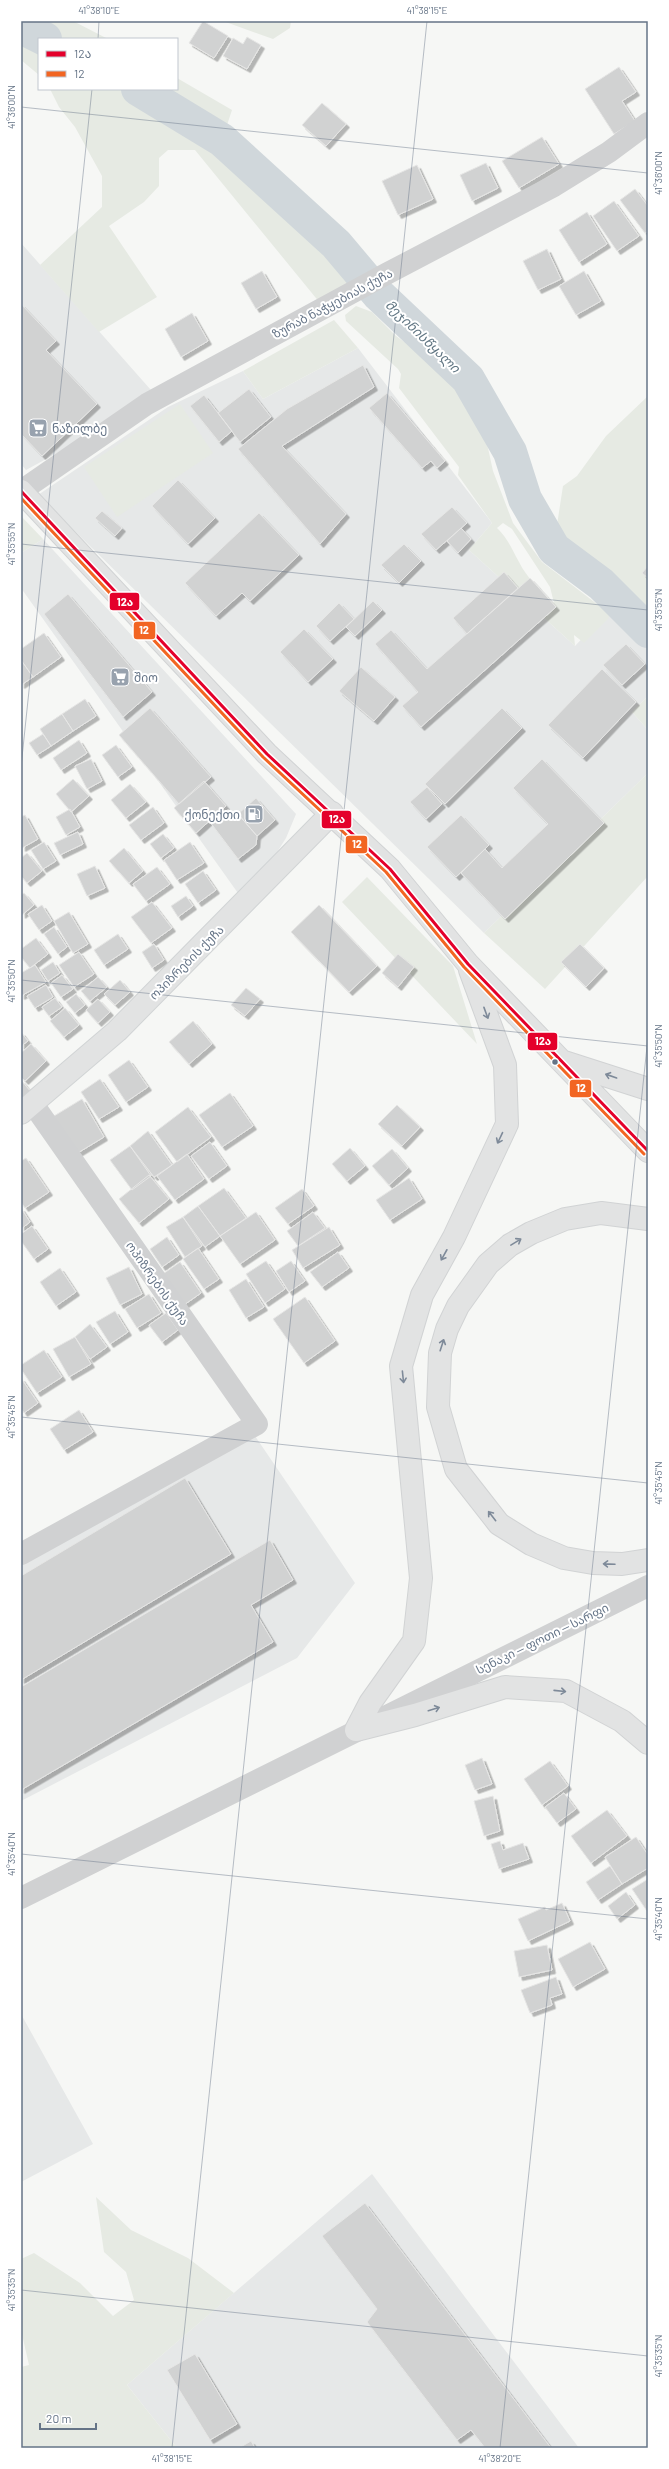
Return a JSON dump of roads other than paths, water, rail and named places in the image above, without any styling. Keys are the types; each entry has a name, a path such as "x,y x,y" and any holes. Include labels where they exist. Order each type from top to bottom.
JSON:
{"main road":[{"path":"21,491 266,754 332,813 390,869 468,964 648,1151"},
{"name":"ოპიზრების ქუჩა","path":"27,1108 117,1031 332,813"},
{"path":"356,1730 370,1703 414,1641 421,1578 401,1366 422,1295 454,1237 507,1124 505,1065 468,964"},
{"path":"562,1061 648,1089"},
{"path":"648,1219 601,1213 565,1219 531,1233 510,1245 488,1264 458,1306 447,1329 440,1353 438,1408 456,1469 499,1524 531,1544 564,1558 593,1563 622,1564 648,1560"},
{"path":"356,1730 415,1715 505,1687 566,1691 622,1721 648,1743"}],"street":[{"name":"ზურაბ ნაჭყებიას ქუჩა","path":"21,491 147,404 388,273 554,186 609,152 648,123"},
{"name":"ოპიზრების ქუჩა","path":"21,1554 256,1424 27,1108"},
{"name":"სენაკი — ფოთი — სარფი","path":"21,1898 648,1586"}],"waterway":[{"name":"მეჯინისწყალი","path":"21,27 43,38"},
{"name":"მეჯინისწყალი","path":"140,90 222,140 336,244 379,295 468,379 510,452 525,499 554,549 601,584 648,631"}],"place":[{"name":"ნაზილბე","path":"38,428"},
{"name":"შიო","path":"120,677"},
{"name":"ქონექთი","path":"254,814"}]}
